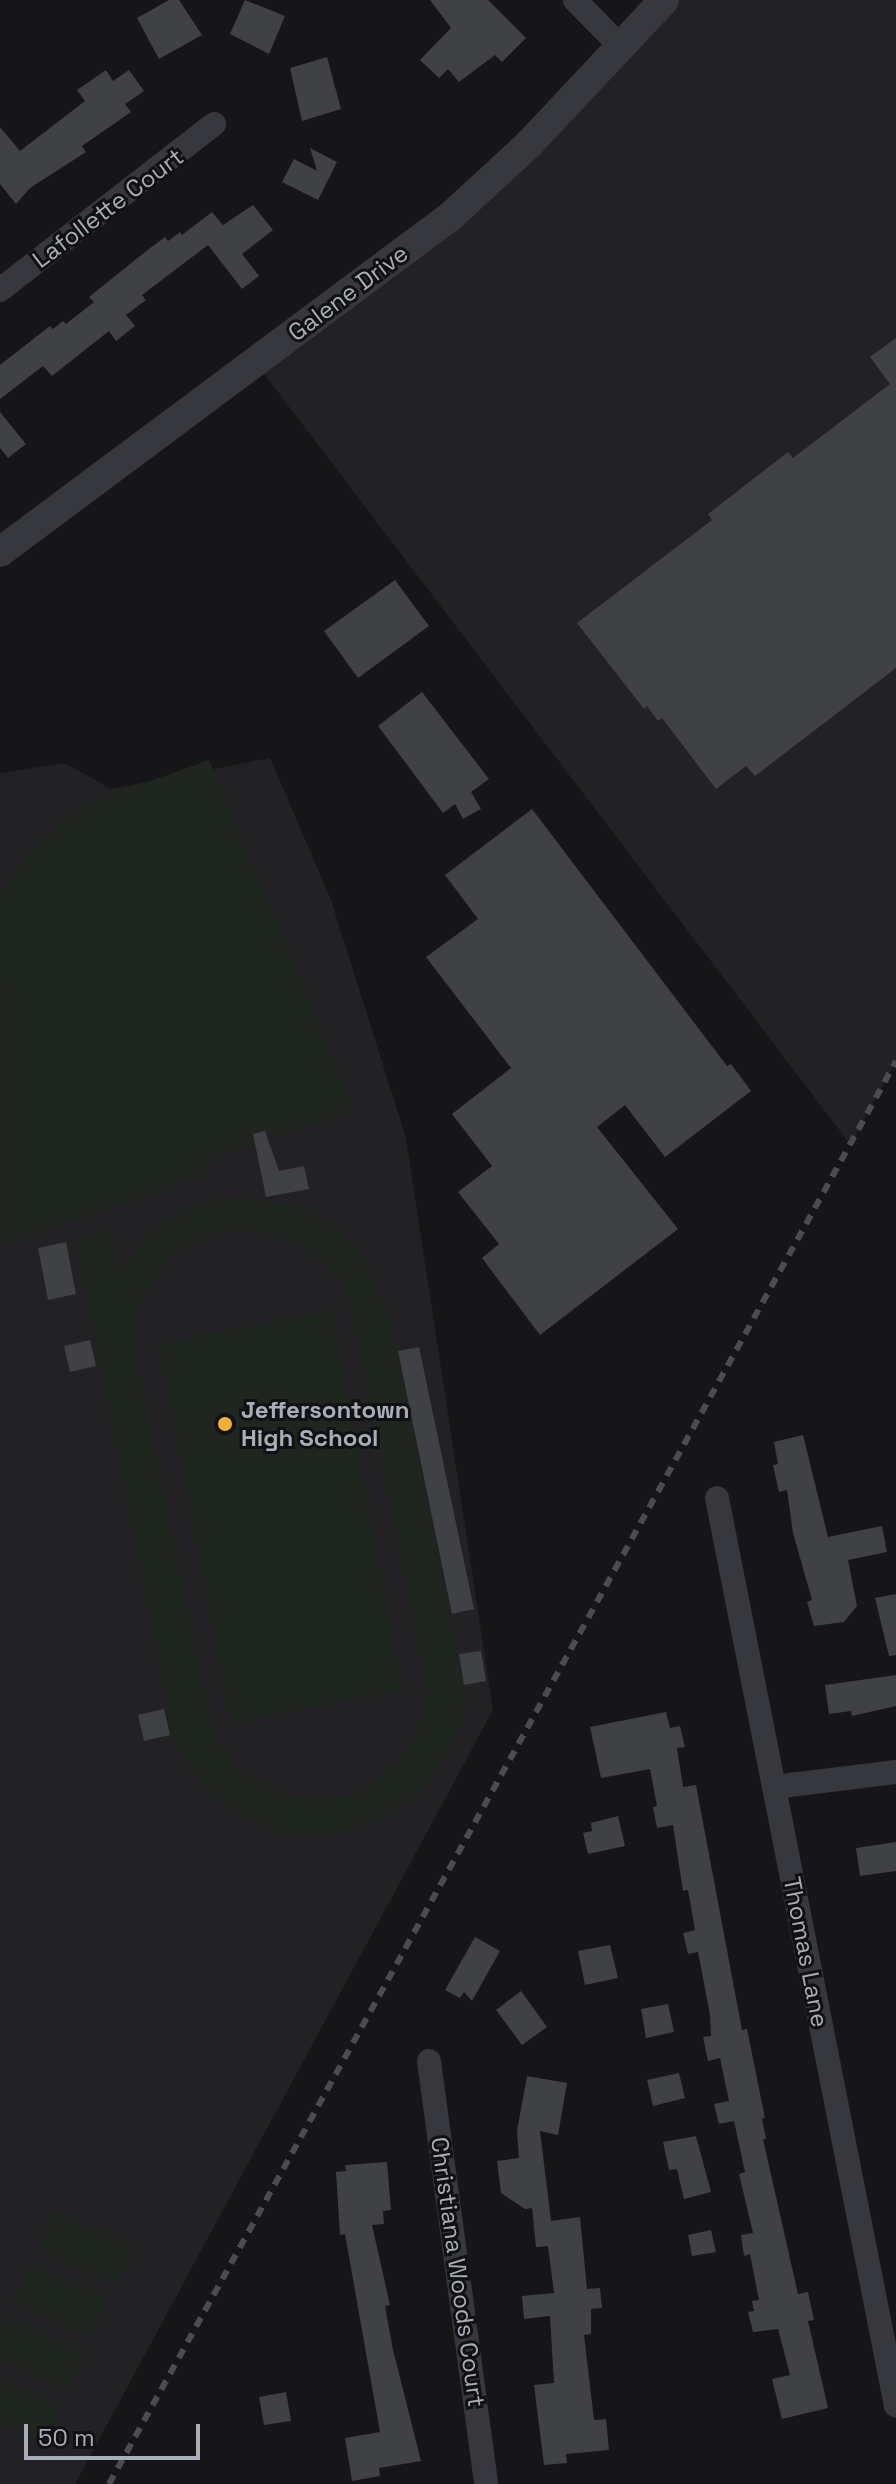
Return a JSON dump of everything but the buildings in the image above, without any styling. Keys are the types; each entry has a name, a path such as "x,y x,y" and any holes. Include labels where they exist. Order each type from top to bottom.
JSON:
{"street":[{"path":"575,0 620,46"},
{"name":"Galene Drive","path":"0,552 451,216 529,144 664,0"},
{"name":"Lafollette Court","path":"0,290 214,124"},
{"name":"Thomas Lane","path":"717,1498 896,2406"},
{"path":"774,1787 896,1772"},
{"name":"Christiana Woods Court","path":"429,2061 486,2484"}],"shaded area":[{"path":"664,0 896,0 896,1062 850,1144 255,362 451,216"},
{"name":"Jeffersontown High School","path":"270,758 330,897 406,1138 493,1710 75,2484 0,2484 0,773 65,763 111,789"},
{"path":"209,760 350,1099 347,1112 203,1159 208,1173 2,1245 0,893 33,848 87,804"},
{"path":"230,1197 276,1202 312,1212 350,1241 368,1266 391,1322 465,1696 462,1718 443,1763 415,1795 377,1820 339,1832 289,1834 240,1815 195,1775 175,1743 76,1242 108,1228 118,1272 142,1241 161,1225 198,1205","holes":["237,1229 275,1234 312,1252 339,1278 351,1304 428,1691 419,1731 397,1765 365,1790 325,1802 285,1796 259,1784 236,1766 210,1722 135,1354 136,1319 143,1295 164,1263 196,1239"]},
{"path":"331,1311 402,1690 231,1723 159,1344"},
{"path":"56,2213 133,2247 117,2283 39,2249"},
{"path":"31,2265 108,2299 91,2335 15,2301"},
{"path":"8,2318 85,2353 69,2389 0,2358 0,2336"},
{"path":"0,2379 61,2406 44,2442 0,2422"}],"railway":[{"path":"109,2484 896,1061"}],"place":[{"name":"Jeffersontown High School","path":"225,1424"}]}
